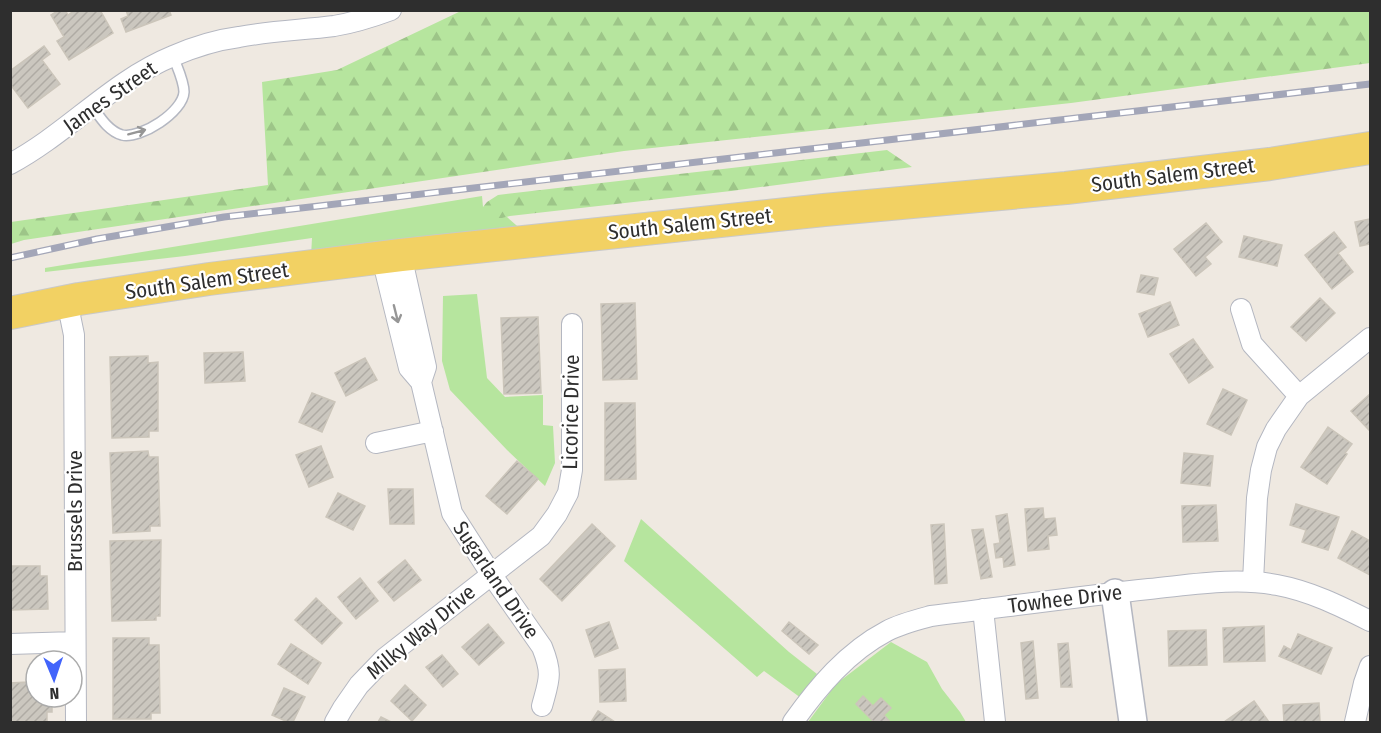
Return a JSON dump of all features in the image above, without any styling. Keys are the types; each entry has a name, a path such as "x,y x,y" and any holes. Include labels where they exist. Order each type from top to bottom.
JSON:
{"main road":[{"name":"South Salem Street","path":"10,313 67,301 209,279 391,256 813,211 1066,188 1270,164 1371,148"},
{"path":"1115,593 1133,723"}],"street":[{"name":"James Street","path":"10,164 38,148 135,76 173,56 238,37 336,25 379,12"},
{"name":"Sugarland Drive","path":"391,256 426,367 421,381 452,513 490,574 542,648 550,675 542,706"},
{"name":"Brussels Drive","path":"67,301 74,335 76,723"},
{"path":"1241,309 1252,344 1299,396"},
{"name":"Licorice Drive","path":"490,574 541,536 557,514 568,493 573,450 572,324"},
{"path":"1253,582 1257,498 1267,447 1276,429 1299,396 1371,338"},
{"path":"376,442 433,431"},
{"name":"Milky Way Drive","path":"335,723 359,685 385,658 490,574"},
{"name":"Towhee Drive","path":"793,723 811,698 842,664 862,647 887,631 931,616 1219,582 1253,582 1304,592 1371,621"},
{"path":"983,609 995,723"},
{"path":"10,644 75,642"},
{"path":"1355,723 1364,683 1371,666"}],"lane":[{"path":"92,106 113,131 132,136 142,133 174,112 184,95 173,56"}],"green space":[{"path":"463,10 1370,11 1370,63 1071,103 624,151 24,240 11,244 11,222 268,185 262,82 337,70"},
{"path":"887,150 912,167 731,191 502,218 483,218 483,207 498,195"},
{"path":"482,196 484,218 507,217 524,232 311,256 312,238 185,256 45,272 45,268"},
{"path":"477,294 487,378 505,397 543,395 543,425 553,426 555,463 545,486 450,390 442,361 443,296"},
{"path":"641,519 789,652 817,674 801,698 764,671 757,677 624,561"},
{"path":"891,642 927,662 942,689 966,722 808,722 836,684"}],"building":[{"path":"59,10 65,10 68,15 75,10 100,10 113,33 69,60 57,41 64,37 51,15"},
{"path":"126,10 169,10 171,15 126,32 121,19 128,16"},
{"path":"44,46 50,54 42,60 60,84 28,108 10,84 10,71"},
{"path":"1370,219 1370,244 1360,246 1355,222"},
{"path":"1206,223 1222,242 1205,257 1211,264 1196,276 1174,249"},
{"path":"1334,232 1346,247 1338,253 1353,272 1332,289 1305,255"},
{"path":"1244,236 1282,245 1277,266 1239,257"},
{"path":"1141,275 1158,278 1154,295 1137,292"},
{"path":"1320,298 1335,313 1306,341 1291,327"},
{"path":"1170,302 1179,325 1148,337 1139,314"},
{"path":"635,303 637,379 603,380 601,304"},
{"path":"538,317 541,393 504,394 501,318"},
{"path":"1193,339 1213,367 1189,383 1170,354"},
{"path":"243,352 245,381 205,383 204,353"},
{"path":"148,356 148,363 158,362 158,431 149,431 149,437 112,438 110,357"},
{"path":"365,358 377,380 346,396 335,373"},
{"path":"1223,389 1247,400 1231,435 1207,424"},
{"path":"312,393 335,402 322,432 299,422"},
{"path":"1370,394 1370,431 1351,411"},
{"path":"605,403 635,403 636,479 605,480"},
{"path":"1328,427 1352,444 1327,484 1301,467"},
{"path":"321,446 333,477 309,487 296,455"},
{"path":"148,451 149,457 158,457 160,526 150,526 150,531 113,533 110,453"},
{"path":"1184,453 1213,456 1210,486 1181,483"},
{"path":"517,461 538,479 507,514 486,496"},
{"path":"388,489 413,489 414,524 390,524"},
{"path":"338,493 365,506 353,530 326,517"},
{"path":"1296,504 1339,517 1328,550 1302,542 1306,530 1290,525"},
{"path":"1216,505 1218,541 1183,542 1182,506"},
{"path":"1043,508 1044,519 1055,518 1057,535 1048,536 1049,549 1028,551 1025,509"},
{"path":"1007,514 1015,565 1004,567 1003,557 996,558 994,544 1000,543 996,516"},
{"path":"592,524 615,546 562,601 540,579"},
{"path":"944,524 947,583 935,584 931,525"},
{"path":"983,529 992,577 981,579 972,530"},
{"path":"1352,531 1370,541 1370,575 1338,558"},
{"path":"161,540 160,616 156,616 156,620 112,621 110,541"},
{"path":"405,560 421,580 394,601 378,582"},
{"path":"10,566 40,566 40,576 47,576 48,609 10,610"},
{"path":"360,578 378,601 356,619 338,597"},
{"path":"316,598 342,623 322,644 295,620"},
{"path":"609,622 618,648 595,657 586,630"},
{"path":"789,622 818,645 809,654 782,631"},
{"path":"488,624 504,643 479,665 462,647"},
{"path":"1264,626 1265,661 1224,662 1223,628"},
{"path":"1206,630 1207,665 1169,666 1168,631"},
{"path":"1298,634 1332,648 1321,674 1279,656 1284,646 1291,650"},
{"path":"113,638 149,638 149,645 159,645 160,713 151,713 151,719 113,719"},
{"path":"1033,641 1038,698 1026,699 1021,643"},
{"path":"1068,643 1072,687 1061,687 1058,644"},
{"path":"291,644 321,663 308,684 278,664"},
{"path":"442,655 458,674 443,687 426,667"},
{"path":"625,669 626,701 600,702 599,670"},
{"path":"24,682 24,709 52,709 52,712 47,712 47,722 10,722 10,683"},
{"path":"405,685 426,705 412,721 391,701"},
{"path":"284,688 305,697 293,722 272,715"},
{"path":"863,696 873,706 881,698 891,708 884,715 890,722 874,722 856,704"},
{"path":"1254,701 1269,722 1224,722"},
{"path":"1319,703 1320,722 1284,722 1283,705"},
{"path":"598,711 615,722 591,722"},
{"path":"381,717 391,722 378,722"}],"railway":[{"path":"10,258 97,239 224,217 1370,84"}]}
